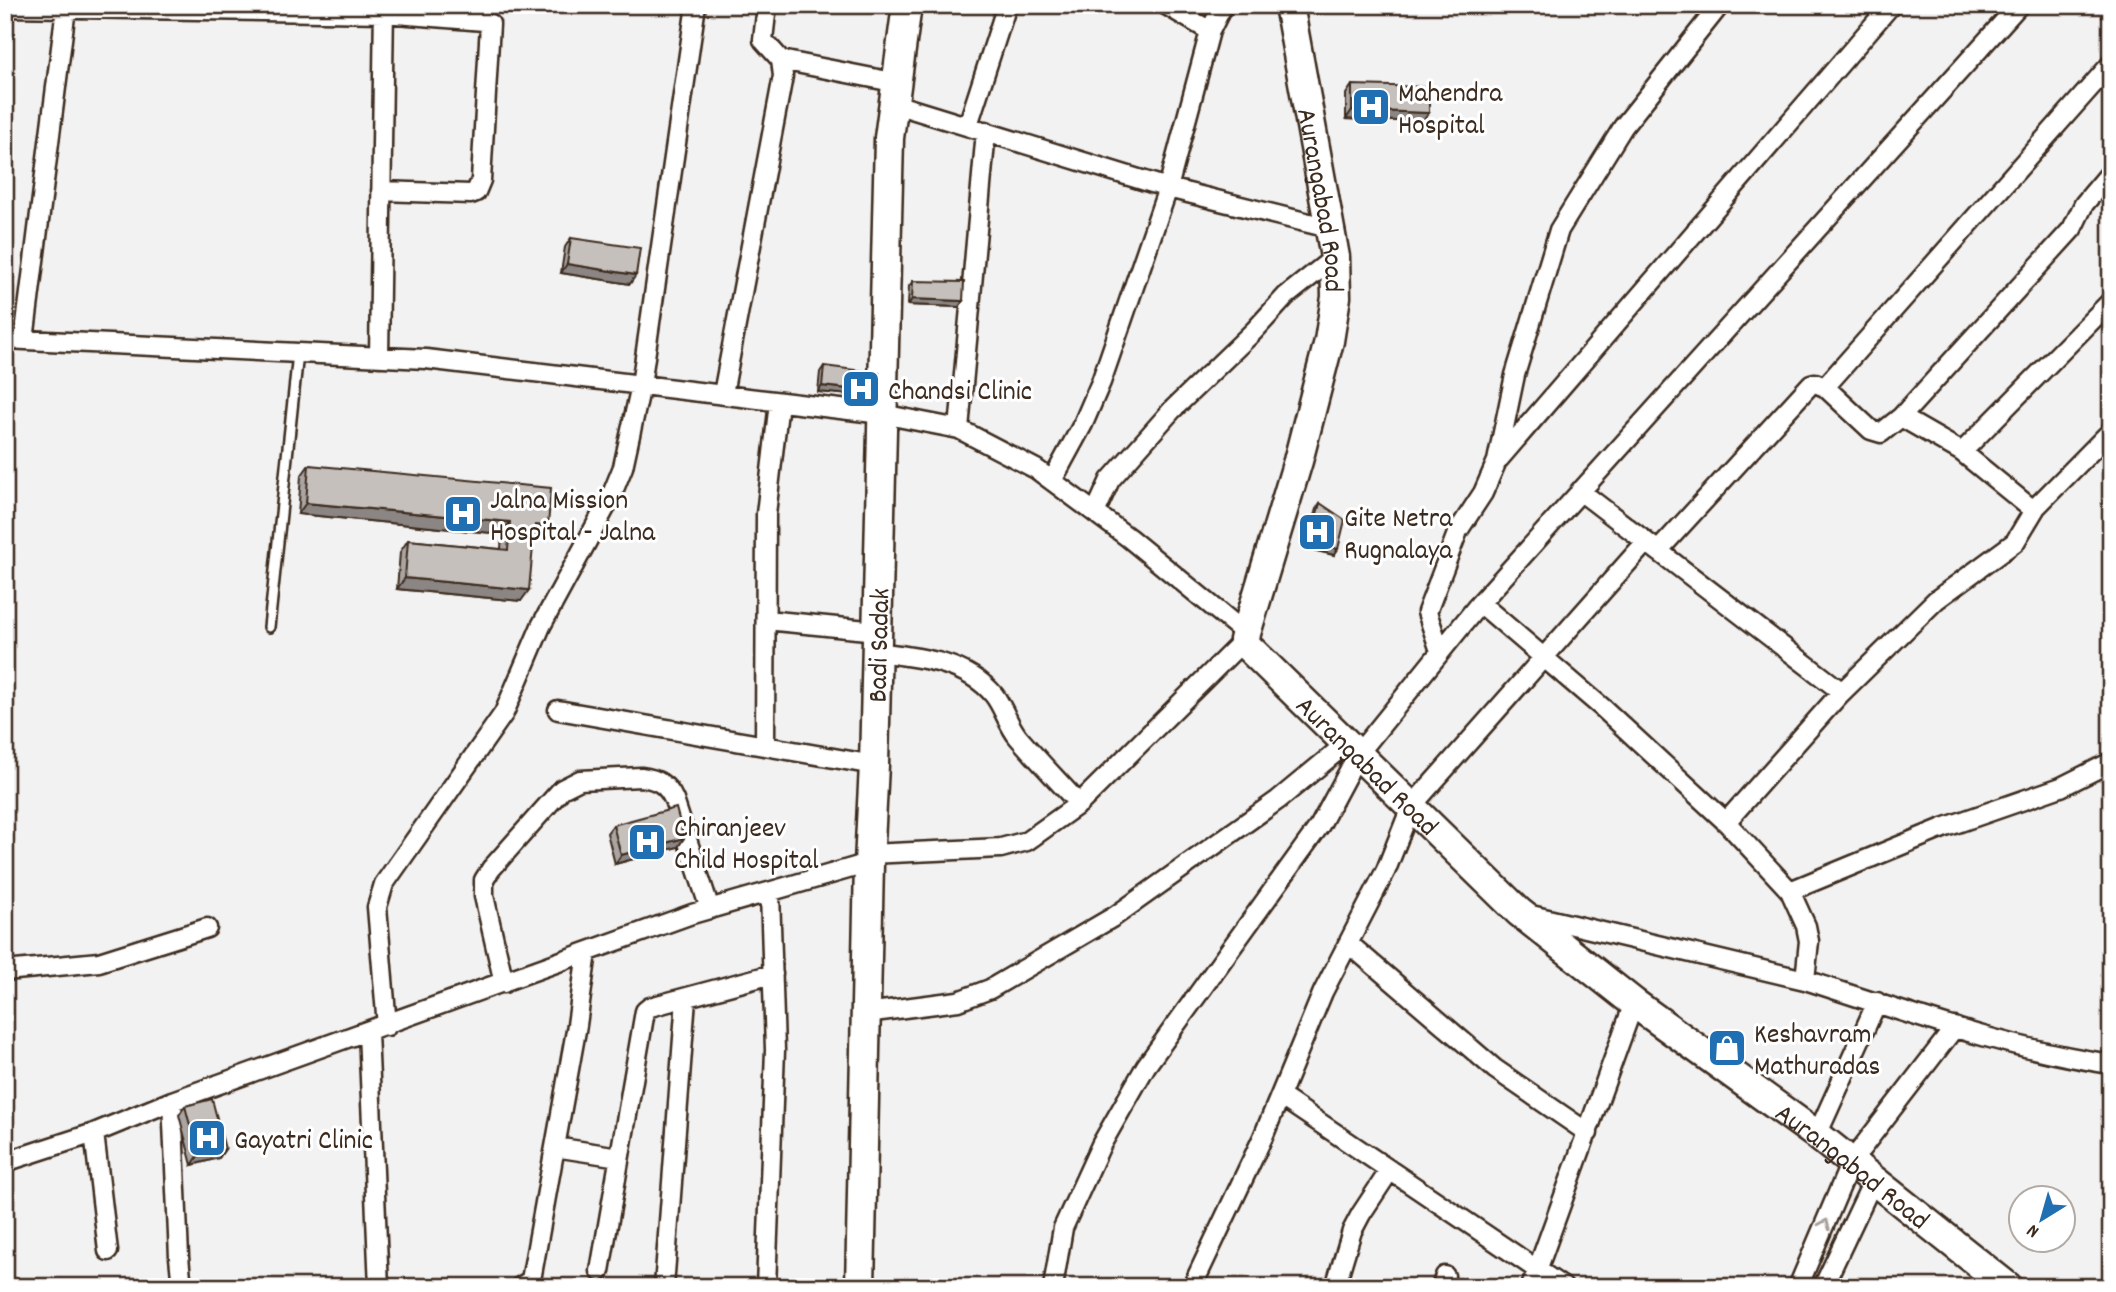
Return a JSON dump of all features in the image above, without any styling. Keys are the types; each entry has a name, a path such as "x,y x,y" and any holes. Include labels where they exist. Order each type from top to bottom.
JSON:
{"main road":[{"name":"Badi Sadak","path":"860,1287 889,138 907,5"},
{"name":"Aurangabad Road","path":"1289,5 1335,257 1336,297 1329,341 1298,461 1245,636 1248,647 1519,912 1634,1003 1817,1135 2008,1287"}],"street":[{"path":"387,1026 377,907 384,884 504,713 541,626 610,499 628,452 641,385 696,5"},
{"path":"767,5 763,40 781,60 896,93 968,125 1168,188 1329,229"},
{"path":"968,125 1007,5"},
{"path":"1166,5 1210,31"},
{"path":"1052,481 1092,406 1168,188 1210,31 1223,5"},
{"path":"1440,651 1427,612 1458,531 1483,493 1497,461 1515,375 1559,230 1623,127 1720,5"},
{"path":"1497,461 1891,5"},
{"path":"866,1013 949,1003 990,989 1115,916 1352,749 1580,491 2019,5"},
{"path":"5,7 384,9 484,21 489,24 481,180 476,191 471,194 381,191"},
{"path":"24,340 66,8"},
{"path":"379,357 384,9"},
{"path":"723,394 783,76 781,60"},
{"path":"1825,387 2111,64"},
{"path":"958,429 986,131"},
{"path":"1192,1287 1280,1096 1323,992 1386,870 1411,807 1543,657 1807,388 1815,383 1825,387 1876,432 1886,430 1901,417 2072,229 2084,204 2111,172"},
{"path":"1095,513 1110,480 1172,410 1254,331 1286,296 1335,257"},
{"path":"1962,452 2111,301"},
{"path":"5,339 426,359 882,414 958,429 1036,469 1095,513 1245,636 1079,804 1040,833 1015,846 869,859 770,893 710,909 587,952 172,1101 94,1133 5,1162"},
{"path":"765,746 766,514 779,401"},
{"path":"1901,417 1962,452 2033,510"},
{"path":"1726,822 1842,692 1936,600 2015,542 2033,510 2111,431"},
{"path":"1580,491 1842,692"},
{"path":"1480,603 1604,709 1726,822 1790,891 1807,933 1805,980"},
{"path":"766,620 877,641 932,659 976,680 996,698 1016,734 1079,804"},
{"path":"558,710 874,765"},
{"path":"1053,1287 1063,1227 1101,1145 1146,1066 1320,825 1352,749"},
{"path":"1790,891 1943,828 2061,787 2111,762"},
{"path":"504,983 484,896 484,880 555,794 580,779 650,778 665,785 674,800 710,909"},
{"path":"766,1287 775,1050 770,893"},
{"path":"1519,912 1805,980 1985,1037 2111,1064"},
{"path":"5,971 99,962 207,928"},
{"path":"1348,943 1487,1063 1588,1133"},
{"path":"520,1287 531,1280 577,1025 587,952"},
{"path":"600,1271 645,1011 650,1007 773,974"},
{"path":"664,1287 686,999"},
{"path":"1817,1135 1877,1002"},
{"path":"1531,1287 1634,1003"},
{"path":"1798,1287 1851,1162 1955,1027"},
{"path":"368,1032 379,1287"},
{"path":"1280,1096 1563,1287"},
{"path":"172,1101 182,1287"},
{"path":"94,1133 108,1251"},
{"path":"555,1147 619,1157"},
{"path":"1335,1287 1352,1231 1390,1170"},
{"path":"1823,1287 1874,1180"}],"lane":[{"path":"269,627 298,353"}],"building":[{"path":"1352,85 1429,87 1429,113 1352,110"},
{"path":"571,238 640,248 636,275 567,264"},
{"path":"913,281 964,282 963,301 912,299"},
{"path":"824,366 879,373 877,392 822,386"},
{"path":"309,465 551,488 548,526 535,525 529,590 405,578 408,540 508,550 510,522 306,503"},
{"path":"1320,503 1345,520 1338,549 1309,542"},
{"path":"676,808 684,838 621,855 613,825"},
{"path":"212,1099 225,1149 198,1156 185,1106"}],"place":[{"name":"Mahendra Hospital","path":"1371,107"},
{"name":"Chandsi Clinic","path":"861,389"},
{"name":"Jalna Mission Hospital - Jalna","path":"463,514"},
{"name":"Gite Netra Rugnalaya","path":"1317,532"},
{"name":"Chiranjeev Child Hospital","path":"647,842"},
{"name":"Keshavram Mathuradas","path":"1727,1048"},
{"name":"Gayatri Clinic","path":"207,1138"}]}
